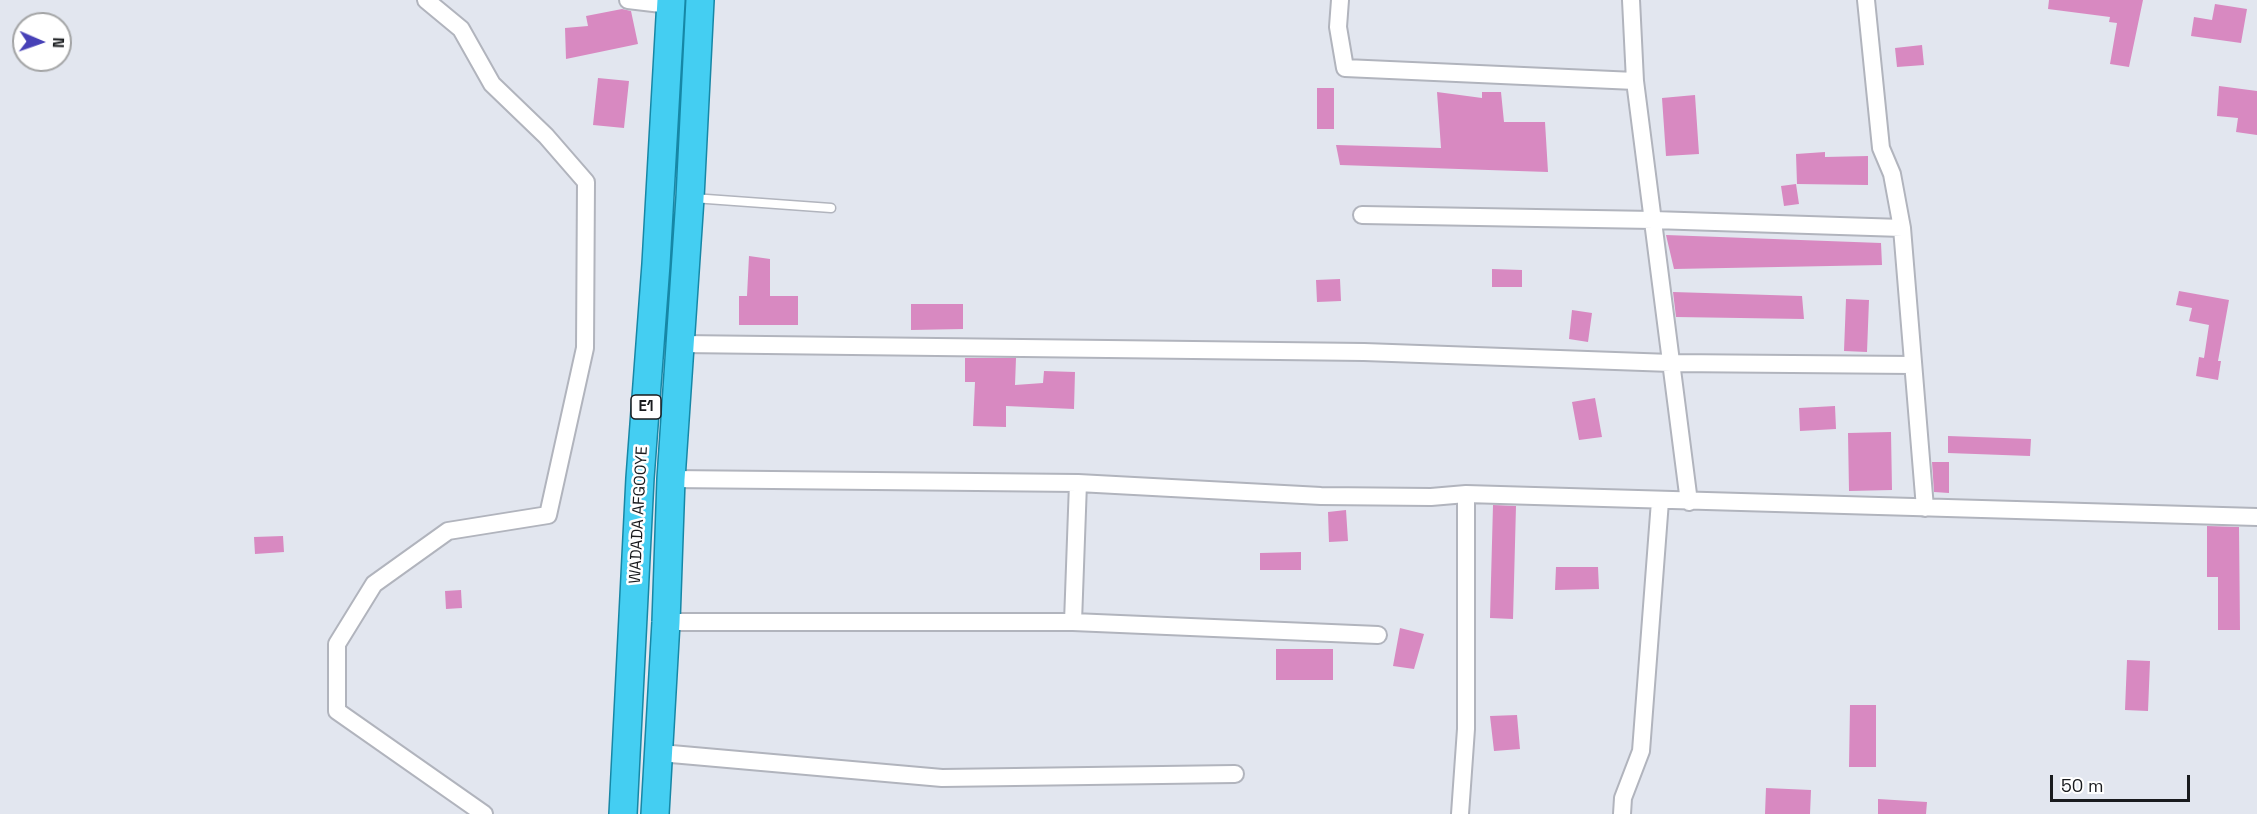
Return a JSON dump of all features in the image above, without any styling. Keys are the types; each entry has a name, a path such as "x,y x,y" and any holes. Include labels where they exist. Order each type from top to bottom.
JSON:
{"highway":[{"name":"WADADA AFGOOYE","path":"656,814 671,479 690,198 700,0"},
{"name":"WADADA AFGOOYE","path":"623,814 640,478 657,253 671,3"}],"street":[{"path":"426,0 462,29 492,84 546,136 586,182 585,348 548,515 448,531 374,584 337,644 337,711 484,814"},
{"path":"628,0 671,3"},
{"path":"1340,0 1338,27 1345,68 1635,81"},
{"path":"1631,0 1635,81 1689,502"},
{"path":"1866,0 1881,148 1892,174 1902,228 1925,508"},
{"path":"1362,215 1653,220 1902,228"},
{"path":"681,344 1364,352 1671,363 1913,365"},
{"path":"671,479 1078,483 1321,496 1431,497 1466,494 2257,517"},
{"path":"1073,622 1078,483"},
{"path":"1460,814 1466,729 1466,494"},
{"path":"1622,814 1623,798 1641,751 1660,501"},
{"path":"666,622 1073,622 1378,635"},
{"path":"660,753 942,778 1236,774"}],"lane":[{"path":"690,198 831,208"}],"building":[{"path":"2049,0 2143,0 2129,67 2110,64 2117,23 2109,22 2110,17 2048,9"},
{"path":"2215,4 2247,9 2241,43 2191,36 2194,17 2212,20"},
{"path":"622,9 631,11 638,44 566,59 565,28 588,26 586,16"},
{"path":"1922,45 1924,65 1897,67 1895,48"},
{"path":"598,78 629,81 624,128 593,125"},
{"path":"2219,86 2257,91 2257,135 2236,132 2238,118 2217,116"},
{"path":"1317,88 1334,88 1334,129 1317,129"},
{"path":"1437,92 1482,98 1482,92 1501,92 1504,122 1545,122 1548,172 1340,165 1336,145 1441,148"},
{"path":"1695,95 1699,154 1666,156 1662,98"},
{"path":"1825,152 1825,157 1868,156 1868,185 1797,184 1796,154"},
{"path":"1796,184 1799,204 1784,206 1781,186"},
{"path":"1666,235 1881,243 1882,265 1674,269"},
{"path":"749,256 770,259 770,296 798,296 798,325 739,325 739,296 747,296"},
{"path":"1492,269 1522,270 1522,287 1492,287"},
{"path":"1340,279 1341,301 1317,302 1316,280"},
{"path":"2179,291 2229,300 2218,361 2221,361 2218,380 2196,376 2199,357 2204,358 2209,325 2189,321 2192,308 2176,305"},
{"path":"1673,292 1802,296 1804,319 1676,317"},
{"path":"1846,299 1869,300 1867,352 1844,351"},
{"path":"911,304 963,304 963,329 911,330"},
{"path":"1572,310 1592,313 1588,342 1569,339"},
{"path":"965,358 1016,358 1015,385 1043,383 1044,371 1075,372 1074,409 1006,406 1006,427 973,426 975,382 965,382"},
{"path":"1595,398 1602,437 1579,440 1572,402"},
{"path":"1835,406 1836,429 1800,431 1799,408"},
{"path":"1891,432 1892,490 1849,491 1848,433"},
{"path":"1948,436 2031,439 2030,456 1948,453"},
{"path":"1932,462 1949,462 1949,493 1934,492"},
{"path":"1493,505 1516,506 1513,619 1490,618"},
{"path":"1346,510 1348,541 1329,542 1328,512"},
{"path":"2207,526 2239,527 2240,630 2218,630 2218,577 2207,577"},
{"path":"283,536 284,552 255,554 254,537"},
{"path":"1301,552 1301,570 1260,570 1260,553"},
{"path":"1556,567 1598,567 1599,589 1555,590"},
{"path":"461,590 462,608 446,609 445,591"},
{"path":"1400,628 1424,634 1414,669 1393,666"},
{"path":"1276,649 1333,649 1333,680 1276,680"},
{"path":"2127,660 2150,661 2148,711 2125,710"},
{"path":"1850,705 1876,705 1876,767 1849,767"},
{"path":"1517,715 1520,749 1494,751 1490,716"},
{"path":"1766,788 1811,790 1810,814 1765,814"},
{"path":"1878,799 1927,802 1926,814 1878,814"}]}
